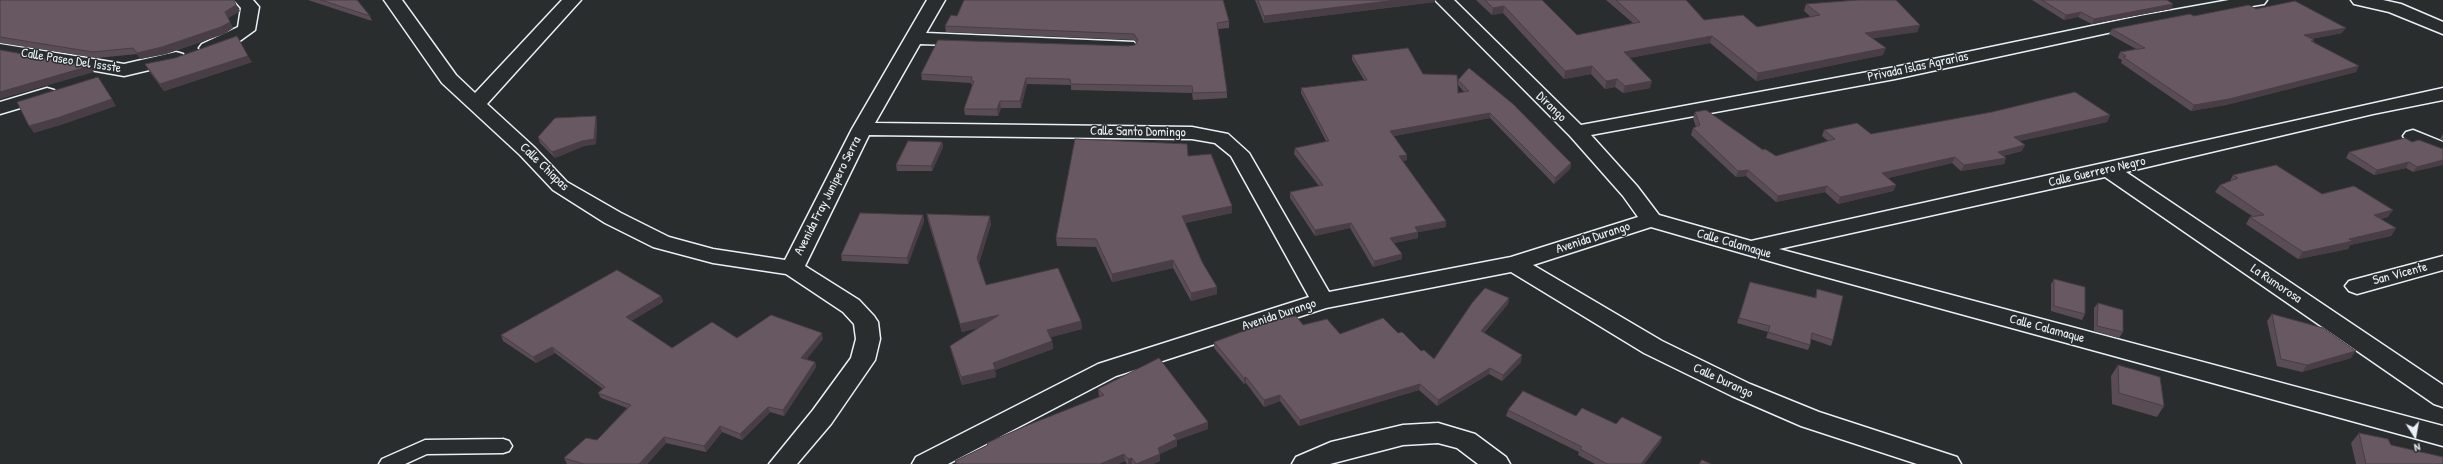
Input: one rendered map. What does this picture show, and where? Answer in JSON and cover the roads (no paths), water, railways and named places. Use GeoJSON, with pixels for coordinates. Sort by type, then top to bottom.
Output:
{"type":"FeatureCollection","features":[{"type":"Feature","properties":{"kind":"street","name":"Calle Paseo Del Issste"},"geometry":{"type":"LineString","coordinates":[[0,49],[124,70],[171,59],[231,39],[246,30],[250,17],[250,7],[243,0]]}},
{"type":"Feature","properties":{"kind":"street","name":"Calle Chiapas"},"geometry":{"type":"LineString","coordinates":[[393,0],[449,79],[527,151],[560,186],[613,218],[661,242],[713,256],[792,268]]}},
{"type":"Feature","properties":{"kind":"street"},"geometry":{"type":"LineString","coordinates":[[476,104],[572,0]]}},
{"type":"Feature","properties":{"kind":"street","name":"Avenida Fray Junipero Serra"},"geometry":{"type":"LineString","coordinates":[[782,464],[822,418],[863,360],[868,339],[866,322],[851,306],[792,268],[862,129],[936,0]]}},
{"type":"Feature","properties":{"kind":"street","name":"Dirango"},"geometry":{"type":"LineString","coordinates":[[1444,0],[1578,132],[1630,191],[1651,220]]}},
{"type":"Feature","properties":{"kind":"street","name":"Privada Islas Agrarias"},"geometry":{"type":"LineString","coordinates":[[1578,132],[1895,73],[2140,21],[2258,0]]}},
{"type":"Feature","properties":{"kind":"street"},"geometry":{"type":"LineString","coordinates":[[2367,1],[2395,8],[2443,29]]}},
{"type":"Feature","properties":{"kind":"street"},"geometry":{"type":"LineString","coordinates":[[914,38],[1128,46]]}},
{"type":"Feature","properties":{"kind":"street"},"geometry":{"type":"LineString","coordinates":[[87,81],[124,70]]}},
{"type":"Feature","properties":{"kind":"street"},"geometry":{"type":"LineString","coordinates":[[0,108],[66,88]]}},
{"type":"Feature","properties":{"kind":"street","name":"Calle Guerrero Negro"},"geometry":{"type":"LineString","coordinates":[[1751,248],[2109,170],[2373,108],[2443,94]]}},
{"type":"Feature","properties":{"kind":"street","name":"Calle Santo Domingo"},"geometry":{"type":"LineString","coordinates":[[862,129],[1192,133],[1221,138],[1239,153],[1324,301]]}},
{"type":"Feature","properties":{"kind":"street"},"geometry":{"type":"LineString","coordinates":[[2413,136],[2443,149]]}},
{"type":"Feature","properties":{"kind":"street","name":"La Rumorosa"},"geometry":{"type":"LineString","coordinates":[[2109,170],[2443,398]]}},
{"type":"Feature","properties":{"kind":"street","name":"Avenida Durango"},"geometry":{"type":"LineString","coordinates":[[925,464],[1107,370],[1324,301],[1514,264],[1651,220]]}},
{"type":"Feature","properties":{"kind":"street","name":"Calle Calamaque"},"geometry":{"type":"LineString","coordinates":[[1651,220],[2443,436]]}},
{"type":"Feature","properties":{"kind":"street","name":"San Vicente"},"geometry":{"type":"LineString","coordinates":[[2357,286],[2443,262]]}},
{"type":"Feature","properties":{"kind":"street","name":"Calle Durango"},"geometry":{"type":"LineString","coordinates":[[1514,264],[1653,347],[1741,390],[1810,419],[1948,464]]}},
{"type":"Feature","properties":{"kind":"street"},"geometry":{"type":"LineString","coordinates":[[1305,464],[1331,452],[1403,435],[1438,433],[1466,440],[1497,464]]}},
{"type":"Feature","properties":{"kind":"lane"},"geometry":{"type":"LineString","coordinates":[[388,464],[425,447],[503,446]]}}]}
